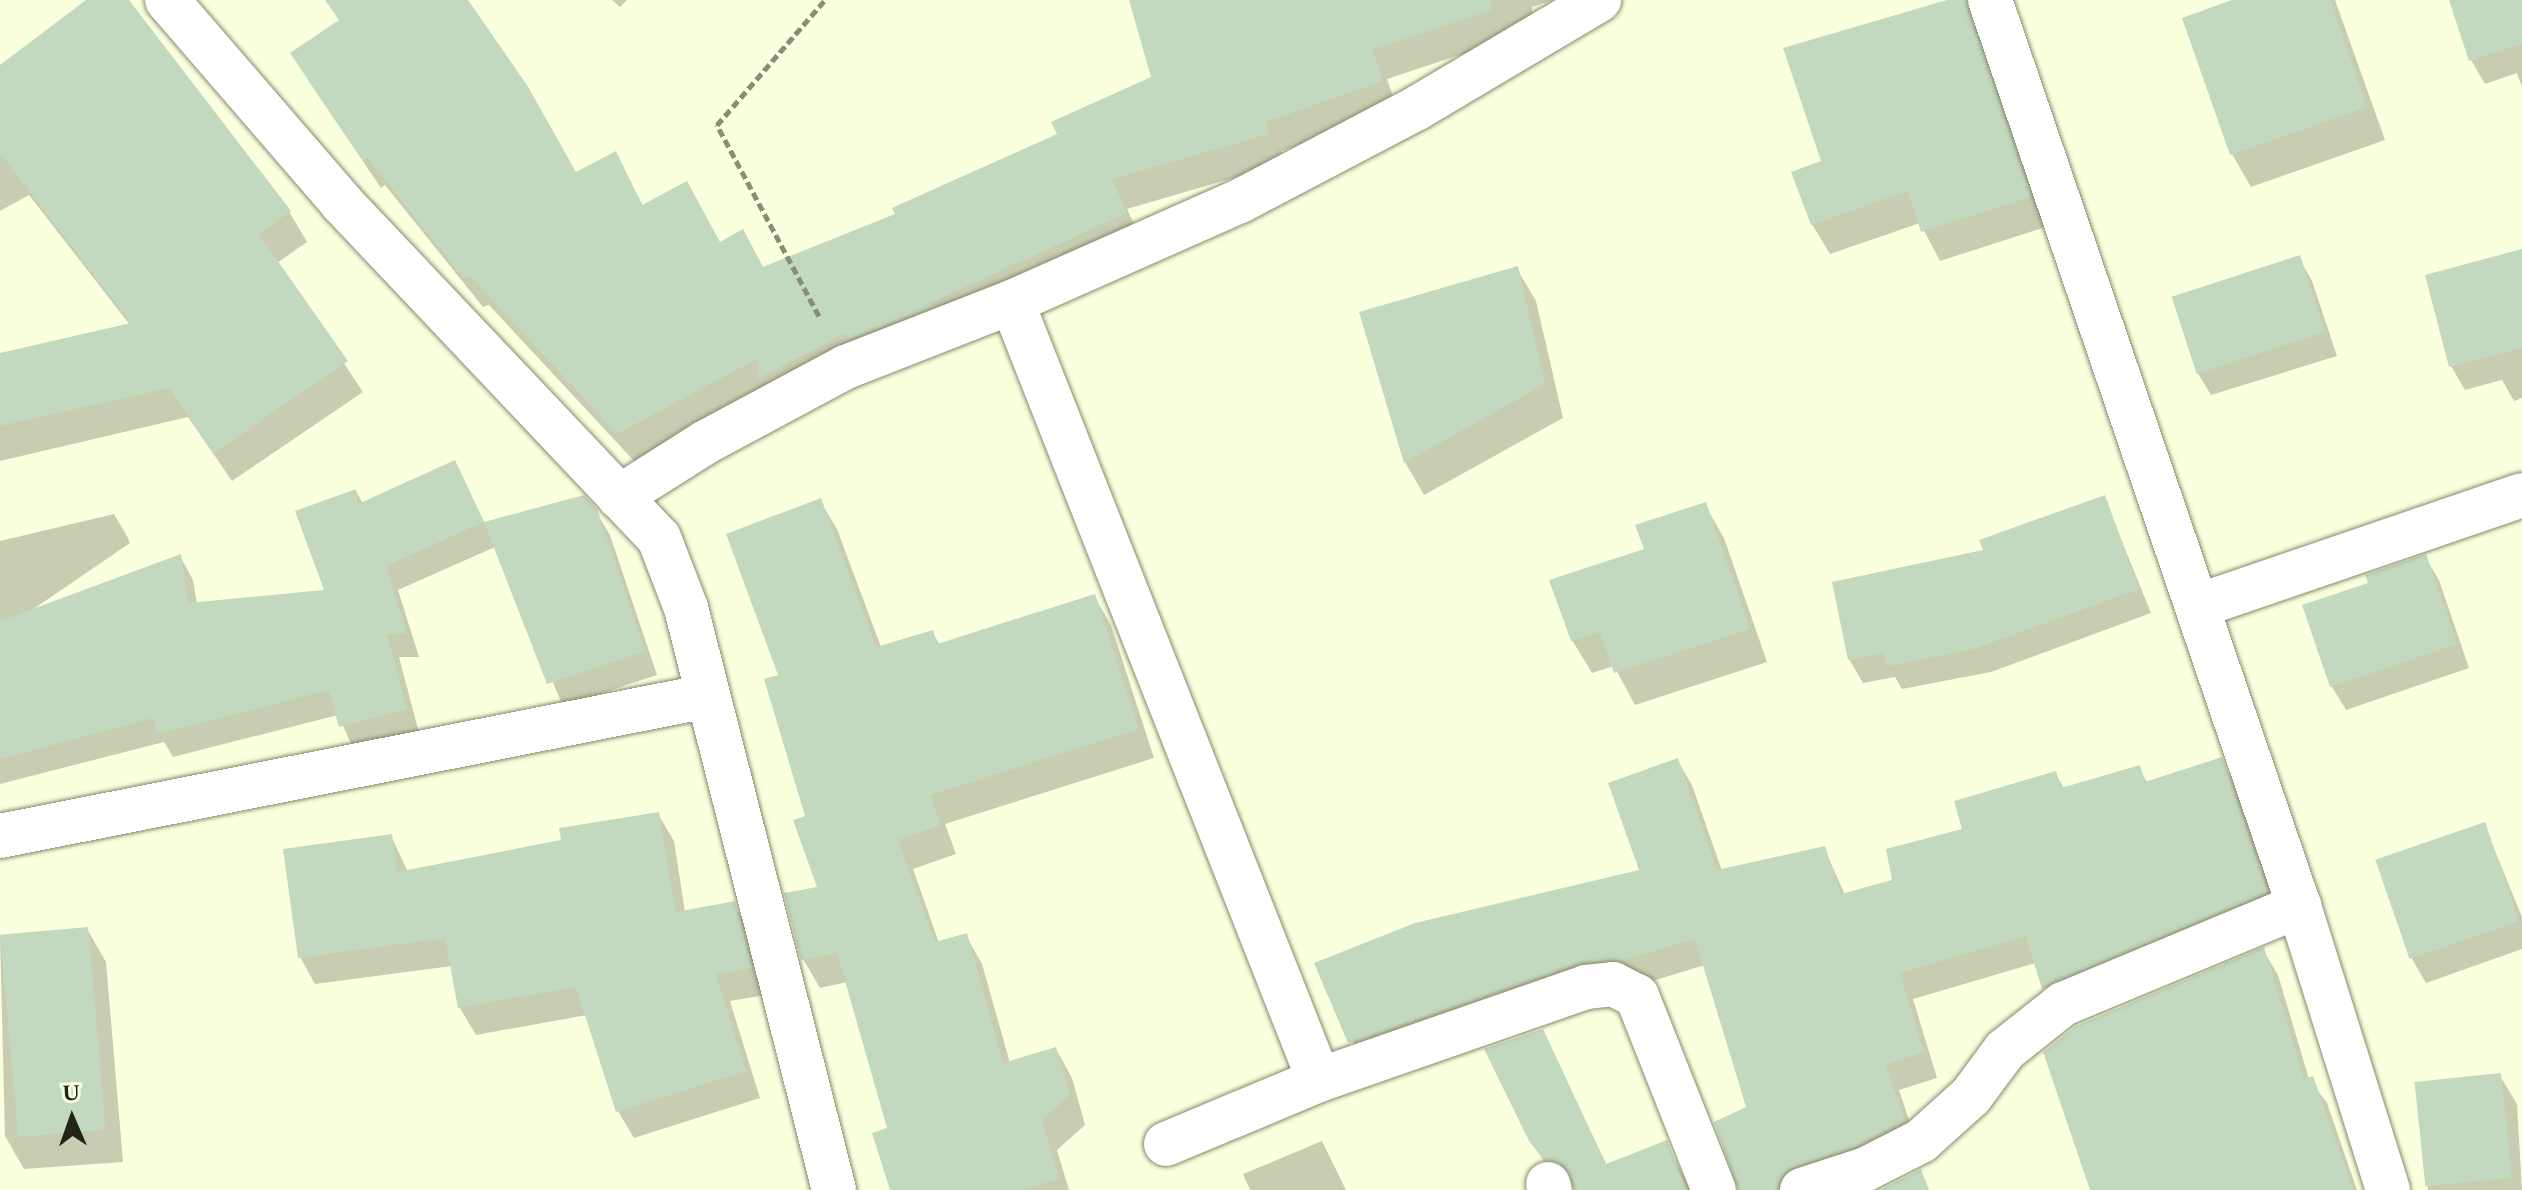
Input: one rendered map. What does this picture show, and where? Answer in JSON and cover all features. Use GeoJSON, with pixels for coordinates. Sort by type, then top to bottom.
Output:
{"type":"FeatureCollection","features":[{"type":"Feature","properties":{"kind":"street"},"geometry":{"type":"LineString","coordinates":[[167,0],[342,203],[659,538],[686,608],[834,1190]]}},
{"type":"Feature","properties":{"kind":"street"},"geometry":{"type":"LineString","coordinates":[[619,497],[706,442],[846,367],[1012,302],[1240,201],[1417,108],[1599,0]]}},
{"type":"Feature","properties":{"kind":"street"},"geometry":{"type":"LineString","coordinates":[[1990,0],[2299,906],[2388,1190]]}},
{"type":"Feature","properties":{"kind":"street"},"geometry":{"type":"LineString","coordinates":[[1012,302],[1319,1080]]}},
{"type":"Feature","properties":{"kind":"street"},"geometry":{"type":"LineString","coordinates":[[2198,606],[2522,495]]}},
{"type":"Feature","properties":{"kind":"street"},"geometry":{"type":"LineString","coordinates":[[0,836],[708,696]]}},
{"type":"Feature","properties":{"kind":"street"},"geometry":{"type":"LineString","coordinates":[[1802,1190],[1866,1169],[1921,1141],[1971,1096],[2005,1050],[2063,1004],[2299,906]]}},
{"type":"Feature","properties":{"kind":"street"},"geometry":{"type":"LineString","coordinates":[[1166,1144],[1319,1080],[1586,987],[1613,984],[1637,996],[1714,1190]]}},
{"type":"Feature","properties":{"kind":"path"},"geometry":{"type":"LineString","coordinates":[[825,0],[717,125],[846,367]]}},
{"type":"Feature","properties":{"kind":"building"},"geometry":{"type":"Polygon","coordinates":[[[86,0],[129,0],[291,211],[259,234],[348,361],[214,453],[169,388],[0,426],[0,353],[131,323],[0,153],[0,65],[86,0]]]}},
{"type":"Feature","properties":{"kind":"building"},"geometry":{"type":"Polygon","coordinates":[[[325,0],[468,0],[527,85],[576,172],[616,151],[642,205],[687,181],[720,242],[743,229],[763,267],[895,214],[892,208],[1057,134],[1051,122],[1151,77],[1129,0],[1490,0],[1492,10],[1372,50],[1383,81],[1266,122],[1269,134],[1112,179],[1127,213],[930,303],[932,307],[849,339],[846,333],[759,378],[757,359],[617,434],[470,276],[464,279],[367,157],[363,161],[290,53],[339,20],[325,0]]]}},
{"type":"Feature","properties":{"kind":"building"},"geometry":{"type":"Polygon","coordinates":[[[1947,0],[1966,0],[2031,197],[1921,232],[1908,191],[1811,225],[1791,172],[1821,161],[1783,48],[1947,0]]]}},
{"type":"Feature","properties":{"kind":"building"},"geometry":{"type":"Polygon","coordinates":[[[2232,0],[2330,0],[2367,107],[2230,155],[2182,18],[2232,0]]]}},
{"type":"Feature","properties":{"kind":"building"},"geometry":{"type":"Polygon","coordinates":[[[2449,0],[2522,0],[2522,44],[2469,61],[2449,0]]]}},
{"type":"Feature","properties":{"kind":"building"},"geometry":{"type":"Polygon","coordinates":[[[2522,249],[2522,348],[2449,367],[2425,275],[2522,249]]]}},
{"type":"Feature","properties":{"kind":"building"},"geometry":{"type":"Polygon","coordinates":[[[2300,255],[2325,332],[2197,374],[2172,297],[2300,255]]]}},
{"type":"Feature","properties":{"kind":"building"},"geometry":{"type":"Polygon","coordinates":[[[1518,266],[1545,384],[1404,463],[1359,312],[1518,266]]]}},
{"type":"Feature","properties":{"kind":"building"},"geometry":{"type":"Polygon","coordinates":[[[455,460],[484,522],[386,566],[407,633],[387,634],[407,709],[339,727],[329,690],[157,734],[153,718],[0,759],[0,621],[181,554],[188,603],[324,590],[295,511],[356,489],[358,504],[455,460]]]}},
{"type":"Feature","properties":{"kind":"building"},"geometry":{"type":"Polygon","coordinates":[[[584,495],[597,509],[645,651],[547,684],[484,522],[584,495]]]}},
{"type":"Feature","properties":{"kind":"building"},"geometry":{"type":"Polygon","coordinates":[[[2105,495],[2139,589],[1977,648],[1887,666],[1883,653],[1848,660],[1832,582],[1983,550],[1979,540],[2105,495]]]}},
{"type":"Feature","properties":{"kind":"building"},"geometry":{"type":"Polygon","coordinates":[[[821,498],[876,647],[933,630],[937,644],[1095,594],[1139,729],[930,795],[941,825],[898,840],[935,942],[967,933],[1003,1063],[1056,1047],[1070,1095],[1042,1120],[1059,1179],[1021,1190],[890,1190],[872,1133],[887,1128],[837,953],[801,960],[784,893],[817,887],[793,820],[805,816],[764,679],[778,675],[726,534],[821,498]]]}},
{"type":"Feature","properties":{"kind":"building"},"geometry":{"type":"Polygon","coordinates":[[[1706,502],[1750,629],[1614,673],[1600,632],[1571,641],[1549,580],[1644,549],[1635,525],[1706,502]]]}},
{"type":"Feature","properties":{"kind":"building"},"geometry":{"type":"Polygon","coordinates":[[[2426,554],[2457,644],[2330,687],[2302,605],[2368,583],[2365,575],[2426,554]]]}},
{"type":"Feature","properties":{"kind":"building"},"geometry":{"type":"Polygon","coordinates":[[[2222,757],[2268,892],[2042,989],[2026,936],[1900,973],[1924,1052],[1886,1065],[1905,1121],[1856,1146],[1794,1167],[1783,1174],[1778,1190],[1738,1190],[1714,1122],[1746,1107],[1695,939],[1619,961],[1578,963],[1348,1043],[1314,963],[1415,923],[1639,870],[1608,783],[1678,758],[1717,870],[1825,846],[1841,894],[1892,880],[1886,849],[1962,829],[1954,801],[2056,771],[2061,788],[2140,765],[2145,782],[2222,757]]]}},
{"type":"Feature","properties":{"kind":"building"},"geometry":{"type":"Polygon","coordinates":[[[659,812],[676,912],[735,901],[752,968],[716,974],[746,1071],[616,1112],[576,987],[458,1008],[445,938],[298,958],[283,849],[392,834],[397,872],[561,840],[559,828],[659,812]]]}},
{"type":"Feature","properties":{"kind":"building"},"geometry":{"type":"Polygon","coordinates":[[[2485,822],[2519,921],[2410,959],[2375,860],[2485,822]]]}},
{"type":"Feature","properties":{"kind":"building"},"geometry":{"type":"Polygon","coordinates":[[[88,927],[106,1129],[18,1137],[0,935],[88,927]]]}},
{"type":"Feature","properties":{"kind":"building"},"geometry":{"type":"Polygon","coordinates":[[[2264,947],[2304,1079],[2313,1076],[2353,1190],[2090,1190],[2043,1052],[2076,1026],[2264,947]]]}},
{"type":"Feature","properties":{"kind":"building"},"geometry":{"type":"Polygon","coordinates":[[[1543,1029],[1606,1164],[1667,1140],[1687,1190],[1574,1190],[1565,1166],[1544,1160],[1529,1141],[1484,1049],[1543,1029]]]}},
{"type":"Feature","properties":{"kind":"building"},"geometry":{"type":"Polygon","coordinates":[[[2501,1073],[2512,1177],[2425,1187],[2414,1082],[2501,1073]]]}},
{"type":"Feature","properties":{"kind":"building"},"geometry":{"type":"Polygon","coordinates":[[[1921,1169],[1929,1190],[1880,1190],[1921,1169]]]}}]}
